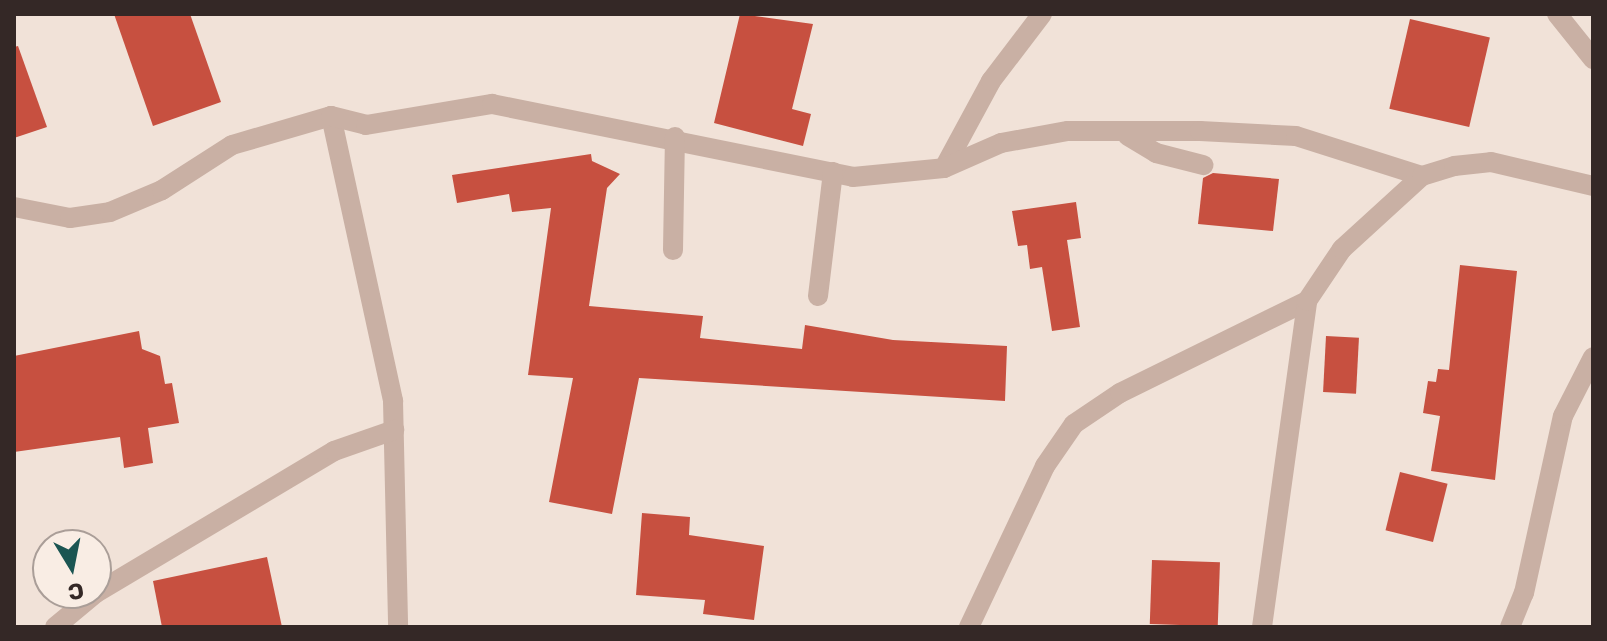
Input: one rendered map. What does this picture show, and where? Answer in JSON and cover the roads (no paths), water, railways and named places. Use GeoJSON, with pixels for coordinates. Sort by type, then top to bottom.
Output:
{"type":"FeatureCollection","features":[{"type":"Feature","properties":{"kind":"street"},"geometry":{"type":"LineString","coordinates":[[944,168],[991,81],[1042,14]]}},
{"type":"Feature","properties":{"kind":"street"},"geometry":{"type":"LineString","coordinates":[[1557,14],[1593,59]]}},
{"type":"Feature","properties":{"kind":"street"},"geometry":{"type":"LineString","coordinates":[[14,207],[70,218],[110,212],[162,190],[232,145],[331,116],[366,125],[492,104],[675,137],[833,172],[944,168],[1001,143],[1055,133],[1296,136],[1422,176],[1491,162],[1593,186]]}},
{"type":"Feature","properties":{"kind":"street"},"geometry":{"type":"LineString","coordinates":[[331,116],[394,430],[398,627]]}},
{"type":"Feature","properties":{"kind":"street"},"geometry":{"type":"LineString","coordinates":[[1128,136],[1156,153],[1203,165]]}},
{"type":"Feature","properties":{"kind":"street"},"geometry":{"type":"LineString","coordinates":[[673,250],[675,137]]}},
{"type":"Feature","properties":{"kind":"street"},"geometry":{"type":"LineString","coordinates":[[818,296],[833,172]]}},
{"type":"Feature","properties":{"kind":"street"},"geometry":{"type":"LineString","coordinates":[[1262,627],[1307,301],[1342,249],[1422,176]]}},
{"type":"Feature","properties":{"kind":"street"},"geometry":{"type":"LineString","coordinates":[[969,627],[1045,466],[1074,424],[1120,393],[1307,301]]}},
{"type":"Feature","properties":{"kind":"street"},"geometry":{"type":"LineString","coordinates":[[1510,627],[1524,593],[1563,416],[1593,357]]}},
{"type":"Feature","properties":{"kind":"street"},"geometry":{"type":"LineString","coordinates":[[112,583],[334,451],[394,430]]}},
{"type":"Feature","properties":{"kind":"street"},"geometry":{"type":"LineString","coordinates":[[55,627],[77,609]]}}]}
